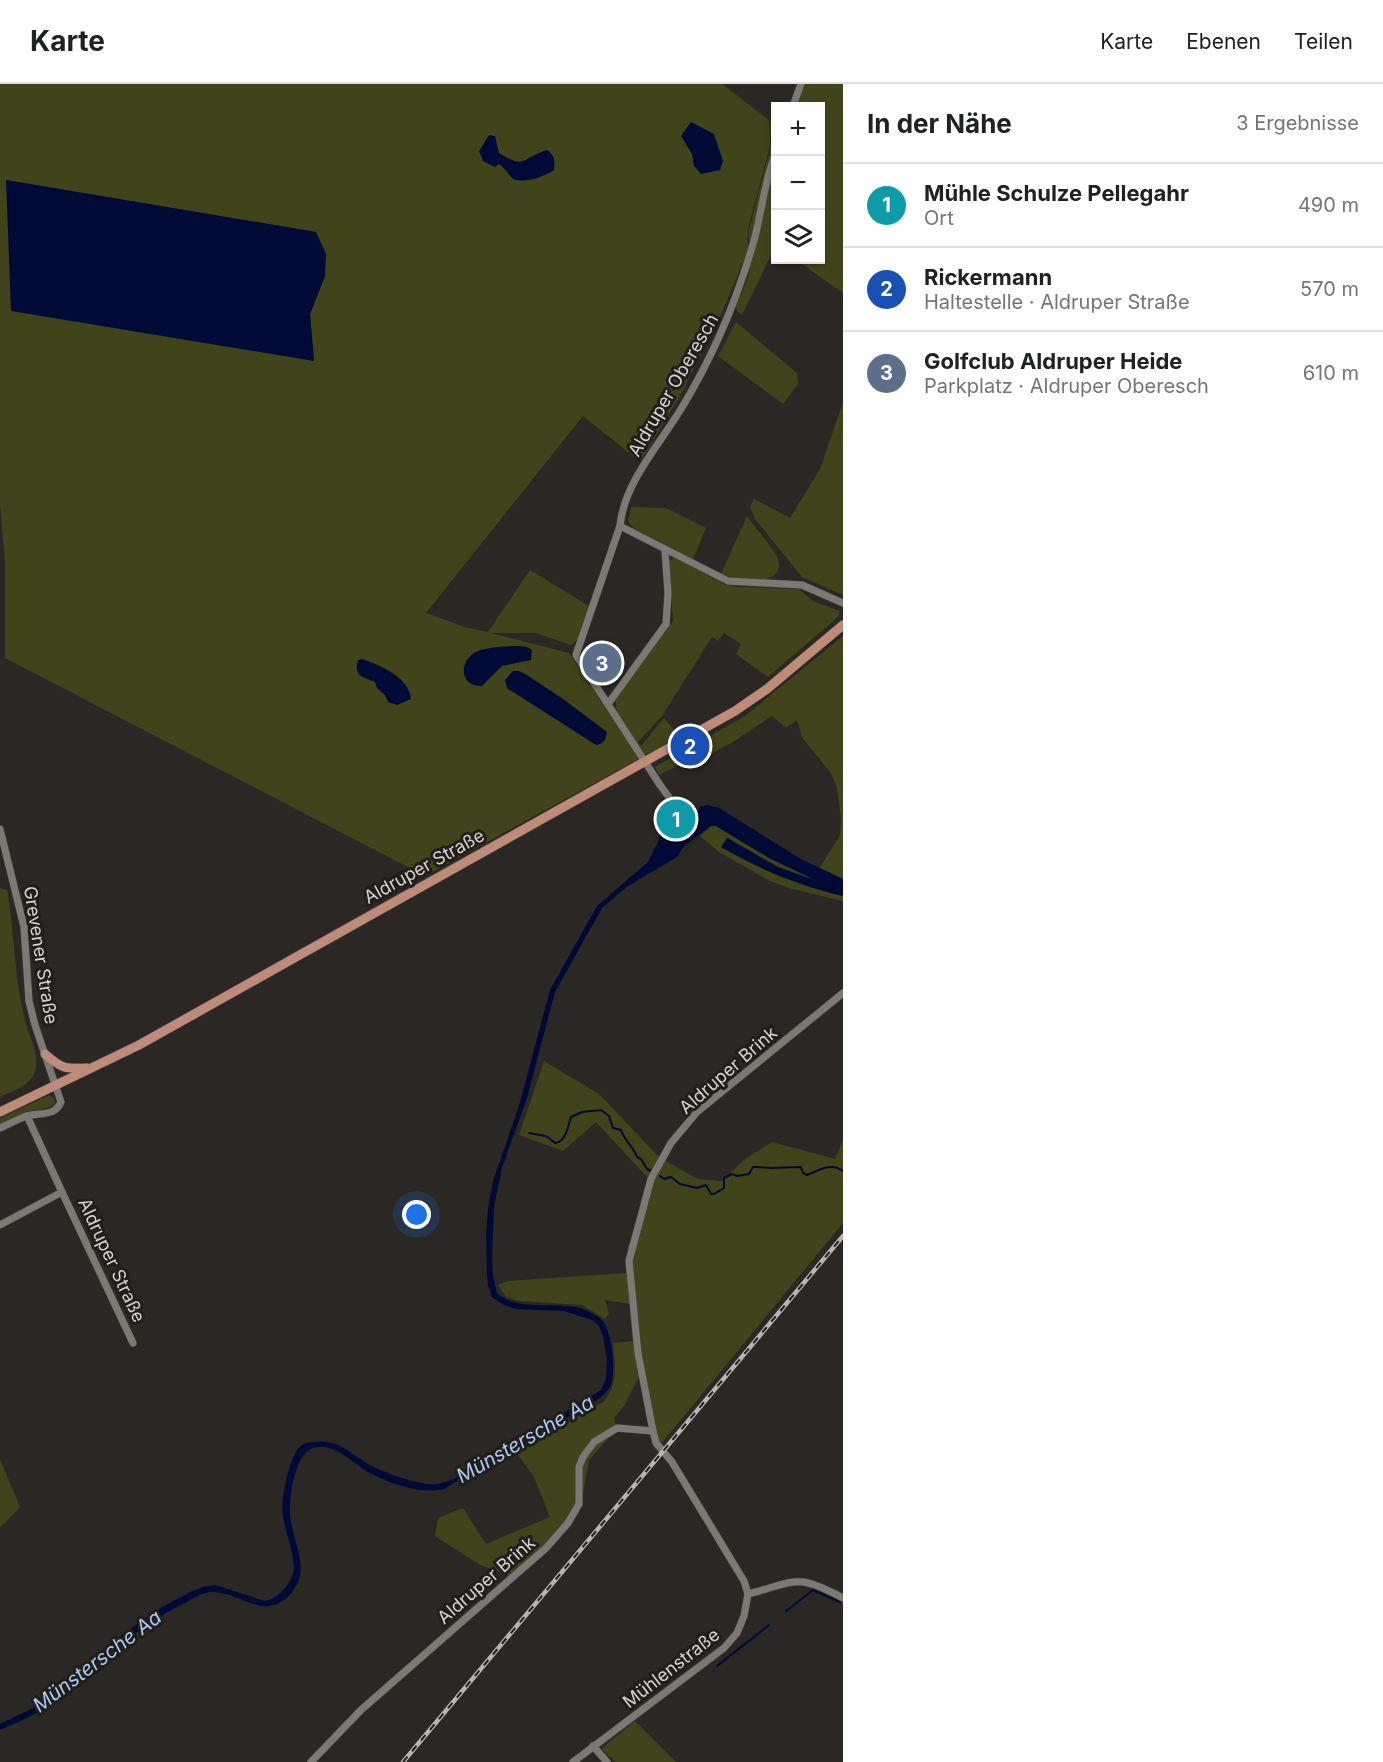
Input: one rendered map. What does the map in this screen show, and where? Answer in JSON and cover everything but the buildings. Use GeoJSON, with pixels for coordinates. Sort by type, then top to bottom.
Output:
{"type":"FeatureCollection","features":[{"type":"Feature","properties":{"kind":"main road","name":"Aldruper Straße"},"geometry":{"type":"LineString","coordinates":[[0,1112],[139,1045],[645,762],[752,700],[843,625]]}},
{"type":"Feature","properties":{"kind":"main road"},"geometry":{"type":"LineString","coordinates":[[45,1053],[59,1066],[66,1069],[93,1067]]}},
{"type":"Feature","properties":{"kind":"street"},"geometry":{"type":"LineString","coordinates":[[794,102],[801,84]]}},
{"type":"Feature","properties":{"kind":"street","name":"Aldruper Oberesch"},"geometry":{"type":"LineString","coordinates":[[690,826],[645,762],[576,655],[620,526],[622,509],[643,468],[681,408],[727,322],[754,237],[775,156]]}},
{"type":"Feature","properties":{"kind":"street"},"geometry":{"type":"LineString","coordinates":[[620,526],[728,582],[802,585],[843,603]]}},
{"type":"Feature","properties":{"kind":"street"},"geometry":{"type":"LineString","coordinates":[[608,704],[666,624],[668,593],[665,550]]}},
{"type":"Feature","properties":{"kind":"street","name":"Grevener Straße"},"geometry":{"type":"LineString","coordinates":[[0,829],[24,927],[30,1001],[56,1085]]}},
{"type":"Feature","properties":{"kind":"street","name":"Aldruper Brink"},"geometry":{"type":"LineString","coordinates":[[748,1594],[736,1565],[672,1462],[656,1443],[638,1353],[629,1261],[651,1179],[671,1143],[697,1112],[843,993]]}},
{"type":"Feature","properties":{"kind":"street"},"geometry":{"type":"LineString","coordinates":[[0,1128],[27,1116],[49,1113],[58,1108],[61,1102],[56,1085]]}},
{"type":"Feature","properties":{"kind":"street","name":"Aldruper Straße"},"geometry":{"type":"LineString","coordinates":[[27,1116],[133,1343]]}},
{"type":"Feature","properties":{"kind":"street","name":"Aldruper Straße"},"geometry":{"type":"LineString","coordinates":[[0,1225],[62,1192]]}},
{"type":"Feature","properties":{"kind":"street","name":"Aldruper Brink"},"geometry":{"type":"LineString","coordinates":[[311,1762],[361,1710],[546,1548],[568,1523],[579,1504],[579,1467],[594,1442],[617,1428],[653,1431]]}},
{"type":"Feature","properties":{"kind":"street"},"geometry":{"type":"LineString","coordinates":[[748,1594],[783,1583],[798,1581],[814,1584],[843,1597]]}},
{"type":"Feature","properties":{"kind":"street","name":"Mühlenstraße"},"geometry":{"type":"LineString","coordinates":[[573,1762],[724,1648],[741,1626],[748,1594]]}},
{"type":"Feature","properties":{"kind":"street"},"geometry":{"type":"LineString","coordinates":[[593,1746],[608,1762]]}},
{"type":"Feature","properties":{"kind":"green space"},"geometry":{"type":"Polygon","coordinates":[[[0,84],[722,84],[769,120],[770,146],[748,229],[748,250],[722,313],[681,394],[642,459],[638,460],[583,416],[426,613],[465,627],[488,632],[530,570],[589,606],[577,640],[571,645],[536,633],[491,633],[569,653],[639,759],[425,876],[5,658],[5,561],[0,506],[0,84]],[[6,180],[314,360],[310,314],[325,276],[316,232],[6,180]]]}},
{"type":"Feature","properties":{"kind":"green space"},"geometry":{"type":"Polygon","coordinates":[[[806,84],[843,84],[843,293],[802,264],[825,264],[825,102],[798,102],[806,84]]]}},
{"type":"Feature","properties":{"kind":"green space"},"geometry":{"type":"Polygon","coordinates":[[[771,146],[771,255],[742,315],[737,311],[736,306],[749,275],[749,229],[771,146]]]}},
{"type":"Feature","properties":{"kind":"green space"},"geometry":{"type":"Polygon","coordinates":[[[736,322],[797,373],[798,384],[783,404],[718,356],[736,322]]]}},
{"type":"Feature","properties":{"kind":"green space"},"geometry":{"type":"Polygon","coordinates":[[[843,402],[843,595],[802,577],[755,519],[750,507],[754,499],[790,518],[820,469],[843,402]]]}},
{"type":"Feature","properties":{"kind":"green space"},"geometry":{"type":"Polygon","coordinates":[[[631,507],[666,508],[706,528],[693,559],[632,527],[628,521],[631,507]]]}},
{"type":"Feature","properties":{"kind":"green space"},"geometry":{"type":"Polygon","coordinates":[[[747,516],[778,559],[779,568],[775,575],[768,578],[748,580],[721,574],[747,516]]]}},
{"type":"Feature","properties":{"kind":"green space"},"geometry":{"type":"Polygon","coordinates":[[[675,558],[724,584],[738,587],[799,589],[813,601],[840,611],[838,617],[768,677],[736,654],[741,644],[724,633],[718,641],[712,637],[662,716],[638,742],[641,746],[664,718],[679,736],[648,754],[641,753],[618,718],[615,699],[673,621],[669,563],[675,558]]]}},
{"type":"Feature","properties":{"kind":"green space"},"geometry":{"type":"Polygon","coordinates":[[[843,636],[843,879],[819,869],[840,835],[841,818],[837,788],[831,773],[803,739],[797,720],[786,728],[772,716],[733,742],[698,761],[687,761],[659,775],[655,767],[745,716],[843,636]]]}},
{"type":"Feature","properties":{"kind":"green space"},"geometry":{"type":"Polygon","coordinates":[[[711,826],[716,826],[769,858],[815,880],[778,867],[728,838],[721,847],[780,876],[843,896],[843,901],[770,881],[719,852],[700,836],[711,826]]]}},
{"type":"Feature","properties":{"kind":"green space"},"geometry":{"type":"Polygon","coordinates":[[[0,888],[7,890],[19,991],[34,1048],[36,1068],[28,1082],[0,1097],[0,888]]]}},
{"type":"Feature","properties":{"kind":"green space"},"geometry":{"type":"Polygon","coordinates":[[[544,1061],[599,1094],[660,1158],[698,1179],[722,1181],[745,1159],[772,1142],[835,1159],[843,1139],[843,1223],[661,1444],[656,1437],[640,1353],[630,1262],[632,1252],[627,1249],[651,1177],[649,1179],[596,1122],[563,1151],[519,1135],[544,1061]]]}},
{"type":"Feature","properties":{"kind":"green space"},"geometry":{"type":"Polygon","coordinates":[[[49,1095],[54,1098],[55,1104],[0,1124],[0,1118],[49,1095]]]}},
{"type":"Feature","properties":{"kind":"green space"},"geometry":{"type":"Polygon","coordinates":[[[627,1273],[630,1304],[605,1300],[609,1314],[605,1319],[582,1305],[519,1301],[506,1297],[498,1285],[507,1281],[627,1273]]]}},
{"type":"Feature","properties":{"kind":"green space"},"geometry":{"type":"Polygon","coordinates":[[[635,1341],[641,1378],[638,1378],[624,1406],[614,1418],[617,1428],[589,1460],[581,1505],[568,1523],[509,1576],[480,1565],[435,1536],[438,1518],[463,1508],[486,1544],[550,1517],[534,1477],[516,1452],[603,1402],[614,1382],[613,1343],[635,1341]]]}},
{"type":"Feature","properties":{"kind":"green space"},"geometry":{"type":"Polygon","coordinates":[[[0,1459],[20,1507],[0,1528],[0,1459]]]}},
{"type":"Feature","properties":{"kind":"green space"},"geometry":{"type":"Polygon","coordinates":[[[635,1721],[676,1762],[616,1762],[601,1749],[635,1721]]]}},
{"type":"Feature","properties":{"kind":"water"},"geometry":{"type":"Polygon","coordinates":[[[691,122],[714,134],[723,161],[720,170],[701,174],[694,166],[692,154],[681,136],[691,122]]]}},
{"type":"Feature","properties":{"kind":"water"},"geometry":{"type":"Polygon","coordinates":[[[489,135],[495,136],[499,153],[514,161],[523,161],[547,150],[554,158],[554,170],[528,180],[512,178],[499,164],[495,167],[483,161],[479,151],[489,135]]]}},
{"type":"Feature","properties":{"kind":"water"},"geometry":{"type":"Polygon","coordinates":[[[6,180],[316,232],[326,254],[325,276],[310,314],[314,361],[11,311],[6,180]]]}},
{"type":"Feature","properties":{"kind":"water"},"geometry":{"type":"Polygon","coordinates":[[[517,646],[532,650],[531,660],[502,666],[482,686],[470,683],[466,679],[464,669],[474,653],[488,648],[517,646]]]}},
{"type":"Feature","properties":{"kind":"water"},"geometry":{"type":"Polygon","coordinates":[[[362,659],[385,668],[399,678],[409,691],[411,699],[397,705],[388,702],[375,682],[358,673],[358,660],[362,659]]]}},
{"type":"Feature","properties":{"kind":"water"},"geometry":{"type":"Polygon","coordinates":[[[513,671],[527,675],[607,732],[604,741],[596,745],[507,688],[505,680],[513,671]]]}},
{"type":"Feature","properties":{"kind":"water","name":"Münstersche Aa"},"geometry":{"type":"Polygon","coordinates":[[[707,805],[719,808],[801,859],[843,879],[843,896],[795,882],[737,856],[721,847],[727,838],[778,867],[815,880],[769,858],[716,826],[711,826],[684,846],[677,857],[628,886],[602,908],[555,992],[527,1098],[502,1168],[494,1206],[493,1276],[497,1293],[507,1300],[530,1305],[579,1308],[602,1320],[606,1325],[612,1352],[613,1372],[609,1389],[597,1400],[444,1489],[426,1490],[399,1485],[367,1471],[337,1451],[330,1448],[313,1448],[306,1452],[301,1460],[291,1492],[290,1514],[301,1570],[292,1592],[273,1606],[253,1604],[223,1593],[209,1592],[198,1596],[146,1626],[40,1711],[0,1730],[0,1724],[35,1707],[122,1635],[155,1611],[190,1592],[215,1585],[265,1601],[280,1594],[294,1570],[283,1516],[283,1497],[295,1453],[303,1445],[312,1442],[332,1443],[368,1464],[395,1476],[422,1483],[441,1483],[459,1476],[601,1390],[606,1379],[607,1360],[603,1336],[594,1321],[564,1311],[515,1309],[492,1297],[488,1285],[486,1236],[493,1181],[519,1106],[550,990],[597,906],[648,862],[666,823],[670,820],[674,826],[670,831],[676,840],[691,831],[700,807],[707,805]]]}},
{"type":"Feature","properties":{"kind":"waterway"},"geometry":{"type":"LineString","coordinates":[[529,1133],[546,1136],[555,1143],[559,1142],[566,1133],[571,1117],[582,1112],[601,1110],[609,1116],[613,1128],[621,1130],[637,1157],[651,1171]]}},
{"type":"Feature","properties":{"kind":"waterway"},"geometry":{"type":"LineString","coordinates":[[660,1176],[664,1179],[671,1177],[680,1184],[697,1188],[706,1185],[711,1194],[714,1194],[724,1188],[724,1178],[732,1174],[737,1176],[749,1174],[753,1167],[801,1167],[803,1173],[807,1175],[830,1167],[843,1171]]}},
{"type":"Feature","properties":{"kind":"waterway"},"geometry":{"type":"LineString","coordinates":[[786,1611],[813,1590],[840,1602]]}},
{"type":"Feature","properties":{"kind":"waterway"},"geometry":{"type":"LineString","coordinates":[[717,1666],[769,1625]]}},
{"type":"Feature","properties":{"kind":"railway"},"geometry":{"type":"LineString","coordinates":[[403,1762],[843,1236]]}},
{"type":"Feature","properties":{"kind":"place","name":"Golfclub Aldruper Heide"},"geometry":{"type":"Point","coordinates":[602,663]}},
{"type":"Feature","properties":{"kind":"place","name":"Rickermann"},"geometry":{"type":"Point","coordinates":[690,746]}},
{"type":"Feature","properties":{"kind":"place","name":"Mühle Schulze Pellegahr"},"geometry":{"type":"Point","coordinates":[676,819]}}]}
